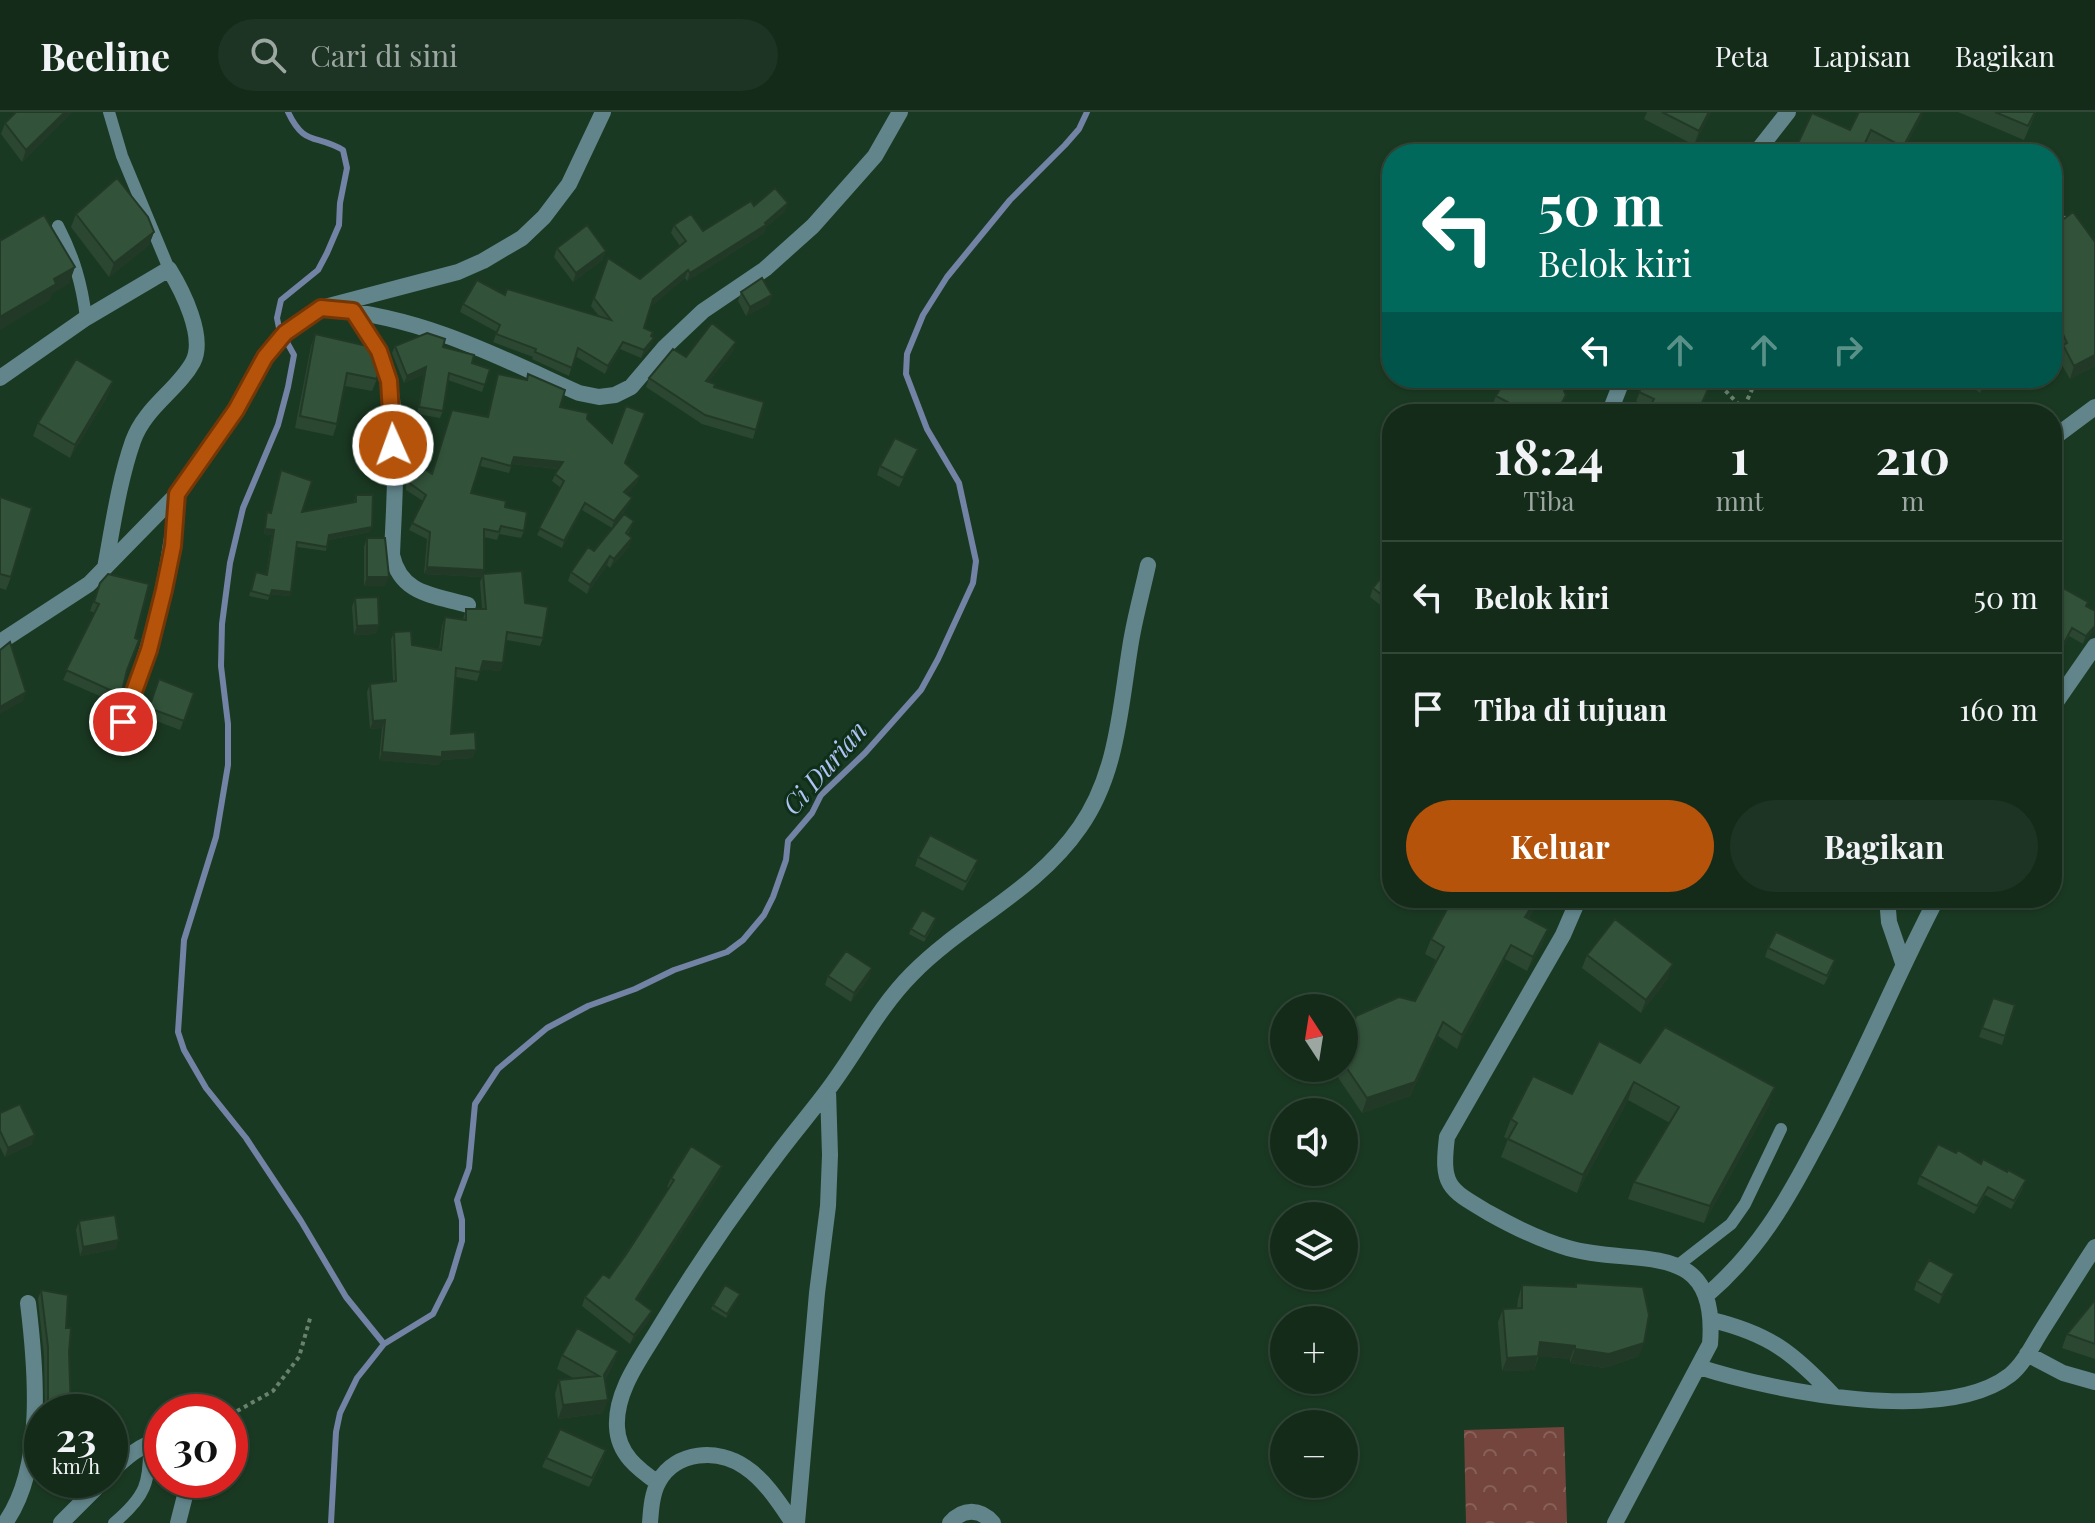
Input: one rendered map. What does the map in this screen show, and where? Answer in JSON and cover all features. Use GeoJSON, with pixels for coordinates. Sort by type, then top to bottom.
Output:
{"type":"FeatureCollection","features":[{"type":"Feature","properties":{"kind":"street"},"geometry":{"type":"LineString","coordinates":[[0,642],[89,584],[177,494],[236,410],[265,357],[285,333],[321,308],[458,272],[522,238],[544,217],[569,184],[603,112]]}},
{"type":"Feature","properties":{"kind":"street"},"geometry":{"type":"LineString","coordinates":[[321,308],[402,320],[450,335],[579,393],[599,397],[615,395],[631,387],[665,347],[703,311],[765,269],[813,226],[875,156],[900,112]]}},
{"type":"Feature","properties":{"kind":"street"},"geometry":{"type":"LineString","coordinates":[[1763,144],[1788,112]]}},
{"type":"Feature","properties":{"kind":"street"},"geometry":{"type":"LineString","coordinates":[[0,378],[86,318],[169,269],[188,307],[196,354],[188,369],[146,417],[134,438],[120,489],[105,569]]}},
{"type":"Feature","properties":{"kind":"street"},"geometry":{"type":"LineString","coordinates":[[353,311],[379,351],[389,381],[393,417],[392,555],[395,568],[407,585],[468,605]]}},
{"type":"Feature","properties":{"kind":"street"},"geometry":{"type":"LineString","coordinates":[[2062,432],[2095,407]]}},
{"type":"Feature","properties":{"kind":"street"},"geometry":{"type":"LineString","coordinates":[[123,722],[149,650],[164,590],[173,546],[177,494]]}},
{"type":"Feature","properties":{"kind":"street"},"geometry":{"type":"LineString","coordinates":[[658,1483],[636,1468],[623,1451],[616,1429],[619,1406],[631,1374],[677,1298],[770,1164],[828,1090],[874,1021],[914,972],[980,918],[1010,899],[1059,854],[1082,825],[1113,757],[1130,645],[1148,565]]}},
{"type":"Feature","properties":{"kind":"street"},"geometry":{"type":"LineString","coordinates":[[2062,694],[2095,646]]}},
{"type":"Feature","properties":{"kind":"street"},"geometry":{"type":"LineString","coordinates":[[1575,908],[1563,935],[1447,1137],[1443,1163],[1446,1179],[1456,1194],[1516,1228],[1568,1249],[1652,1257],[1677,1266],[1697,1281],[1707,1295],[1712,1320],[1710,1344],[1615,1523]]}},
{"type":"Feature","properties":{"kind":"street"},"geometry":{"type":"LineString","coordinates":[[1888,908],[1889,922],[1903,963]]}},
{"type":"Feature","properties":{"kind":"street"},"geometry":{"type":"LineString","coordinates":[[1707,1295],[1731,1275],[1780,1213],[1839,1104],[1903,963],[1932,908]]}},
{"type":"Feature","properties":{"kind":"street"},"geometry":{"type":"LineString","coordinates":[[795,1523],[828,1206],[828,1090]]}},
{"type":"Feature","properties":{"kind":"street"},"geometry":{"type":"LineString","coordinates":[[1699,1367],[1752,1382],[1833,1395],[1900,1401],[1942,1399],[1986,1388],[2011,1374],[2027,1354],[2095,1247]]}},
{"type":"Feature","properties":{"kind":"street"},"geometry":{"type":"LineString","coordinates":[[5,1523],[23,1483],[32,1432],[35,1387],[28,1303]]}},
{"type":"Feature","properties":{"kind":"street"},"geometry":{"type":"LineString","coordinates":[[1712,1320],[1766,1337],[1799,1359],[1833,1395]]}},
{"type":"Feature","properties":{"kind":"street"},"geometry":{"type":"LineString","coordinates":[[2027,1354],[2063,1373],[2095,1382]]}},
{"type":"Feature","properties":{"kind":"street"},"geometry":{"type":"LineString","coordinates":[[650,1523],[658,1483],[671,1466],[708,1454],[731,1458],[748,1468],[795,1523]]}},
{"type":"Feature","properties":{"kind":"street"},"geometry":{"type":"LineString","coordinates":[[61,1523],[86,1498]]}},
{"type":"Feature","properties":{"kind":"street"},"geometry":{"type":"LineString","coordinates":[[178,1523],[184,1498]]}},
{"type":"Feature","properties":{"kind":"street"},"geometry":{"type":"LineString","coordinates":[[950,1523],[968,1511],[984,1514],[993,1523]]}},
{"type":"Feature","properties":{"kind":"lane"},"geometry":{"type":"LineString","coordinates":[[109,112],[122,156],[169,269]]}},
{"type":"Feature","properties":{"kind":"lane"},"geometry":{"type":"LineString","coordinates":[[58,226],[82,282],[86,318]]}},
{"type":"Feature","properties":{"kind":"lane"},"geometry":{"type":"LineString","coordinates":[[1677,1266],[1731,1224],[1745,1204],[1781,1129]]}},
{"type":"Feature","properties":{"kind":"lane"},"geometry":{"type":"LineString","coordinates":[[114,1523],[141,1496],[144,1488]]}},
{"type":"Feature","properties":{"kind":"path"},"geometry":{"type":"LineString","coordinates":[[2062,215],[2076,227]]}},
{"type":"Feature","properties":{"kind":"path"},"geometry":{"type":"LineString","coordinates":[[2062,222],[2066,219]]}},
{"type":"Feature","properties":{"kind":"path"},"geometry":{"type":"LineString","coordinates":[[1722,388],[1735,404]]}},
{"type":"Feature","properties":{"kind":"path"},"geometry":{"type":"LineString","coordinates":[[248,1405],[273,1391],[299,1357],[311,1315]]}},
{"type":"Feature","properties":{"kind":"green space"},"geometry":{"type":"Polygon","coordinates":[[[1564,1427],[1567,1523],[1466,1523],[1464,1430],[1564,1427]]]}},
{"type":"Feature","properties":{"kind":"building"},"geometry":{"type":"Polygon","coordinates":[[[16,112],[65,112],[26,150],[5,123],[16,112]]]}},
{"type":"Feature","properties":{"kind":"building"},"geometry":{"type":"Polygon","coordinates":[[[1662,112],[1709,112],[1699,131],[1662,112]]]}},
{"type":"Feature","properties":{"kind":"building"},"geometry":{"type":"Polygon","coordinates":[[[1859,112],[1922,112],[1905,144],[1897,144],[1871,130],[1865,144],[1798,144],[1812,113],[1850,130],[1859,112]]]}},
{"type":"Feature","properties":{"kind":"building"},"geometry":{"type":"Polygon","coordinates":[[[1995,112],[2035,112],[2028,126],[1995,112]]]}},
{"type":"Feature","properties":{"kind":"building"},"geometry":{"type":"Polygon","coordinates":[[[117,178],[148,217],[154,232],[114,263],[76,214],[117,178]]]}},
{"type":"Feature","properties":{"kind":"building"},"geometry":{"type":"Polygon","coordinates":[[[775,188],[788,203],[766,225],[690,273],[688,270],[653,299],[644,328],[653,332],[651,336],[654,338],[644,350],[623,342],[608,366],[578,348],[572,368],[535,352],[536,349],[496,334],[500,325],[463,304],[477,280],[505,295],[507,289],[611,320],[594,298],[608,258],[640,279],[686,241],[674,225],[691,214],[703,231],[751,201],[754,206],[775,188]]]}},
{"type":"Feature","properties":{"kind":"building"},"geometry":{"type":"Polygon","coordinates":[[[2073,212],[2095,242],[2095,355],[2074,366],[2063,345],[2067,343],[2062,332],[2062,220],[2073,212]]]}},
{"type":"Feature","properties":{"kind":"building"},"geometry":{"type":"Polygon","coordinates":[[[44,215],[75,267],[54,279],[56,284],[0,317],[0,241],[44,215]]]}},
{"type":"Feature","properties":{"kind":"building"},"geometry":{"type":"Polygon","coordinates":[[[587,225],[606,251],[576,273],[557,248],[587,225]]]}},
{"type":"Feature","properties":{"kind":"building"},"geometry":{"type":"Polygon","coordinates":[[[762,278],[772,295],[750,307],[741,292],[762,278]]]}},
{"type":"Feature","properties":{"kind":"building"},"geometry":{"type":"Polygon","coordinates":[[[712,323],[736,342],[706,381],[715,384],[714,387],[764,402],[756,430],[705,415],[649,378],[673,349],[686,357],[712,323]]]}},
{"type":"Feature","properties":{"kind":"building"},"geometry":{"type":"Polygon","coordinates":[[[427,333],[445,339],[443,347],[474,355],[472,363],[490,369],[485,385],[449,373],[443,411],[419,407],[426,367],[407,376],[395,346],[427,333]]]}},
{"type":"Feature","properties":{"kind":"building"},"geometry":{"type":"Polygon","coordinates":[[[315,334],[376,348],[380,363],[377,379],[347,373],[337,424],[300,416],[315,334]]]}},
{"type":"Feature","properties":{"kind":"building"},"geometry":{"type":"Polygon","coordinates":[[[76,359],[113,381],[75,445],[38,423],[76,359]]]}},
{"type":"Feature","properties":{"kind":"building"},"geometry":{"type":"Polygon","coordinates":[[[498,374],[527,380],[528,374],[565,390],[560,407],[588,413],[587,419],[612,443],[626,406],[645,413],[625,463],[640,476],[624,492],[632,498],[614,521],[585,503],[564,541],[539,528],[564,481],[555,474],[563,462],[514,457],[511,466],[482,458],[471,493],[506,501],[505,507],[527,512],[524,531],[501,526],[499,532],[484,529],[484,570],[427,567],[430,532],[412,523],[426,495],[408,482],[409,468],[414,462],[432,474],[452,410],[488,417],[498,374]]]}},
{"type":"Feature","properties":{"kind":"building"},"geometry":{"type":"Polygon","coordinates":[[[1500,388],[1565,388],[1566,395],[1561,404],[1511,404],[1496,396],[1500,388]]]}},
{"type":"Feature","properties":{"kind":"building"},"geometry":{"type":"Polygon","coordinates":[[[1641,388],[1709,388],[1701,404],[1651,404],[1654,399],[1639,392],[1641,388]]]}},
{"type":"Feature","properties":{"kind":"building"},"geometry":{"type":"Polygon","coordinates":[[[895,438],[918,449],[903,478],[880,466],[895,438]]]}},
{"type":"Feature","properties":{"kind":"building"},"geometry":{"type":"Polygon","coordinates":[[[281,470],[312,481],[302,512],[356,502],[356,495],[373,495],[372,527],[329,535],[327,547],[297,542],[291,592],[272,590],[270,596],[251,591],[256,572],[267,575],[274,530],[265,529],[267,512],[271,513],[281,470]]]}},
{"type":"Feature","properties":{"kind":"building"},"geometry":{"type":"Polygon","coordinates":[[[0,497],[32,508],[11,577],[0,574],[0,497]]]}},
{"type":"Feature","properties":{"kind":"building"},"geometry":{"type":"Polygon","coordinates":[[[624,514],[634,521],[626,533],[632,538],[614,559],[610,556],[590,585],[571,572],[588,547],[594,551],[624,514]]]}},
{"type":"Feature","properties":{"kind":"building"},"geometry":{"type":"Polygon","coordinates":[[[367,538],[385,538],[389,577],[367,577],[367,538]]]}},
{"type":"Feature","properties":{"kind":"building"},"geometry":{"type":"Polygon","coordinates":[[[522,571],[525,603],[548,607],[543,638],[507,632],[503,663],[483,661],[480,672],[456,668],[451,734],[475,732],[476,750],[442,752],[442,757],[382,752],[385,720],[373,721],[370,684],[396,681],[394,632],[411,631],[412,645],[441,650],[445,617],[466,620],[466,609],[486,609],[483,574],[522,571]]]}},
{"type":"Feature","properties":{"kind":"building"},"geometry":{"type":"Polygon","coordinates":[[[108,574],[149,584],[135,638],[139,640],[121,695],[66,670],[99,604],[94,602],[100,583],[108,574]]]}},
{"type":"Feature","properties":{"kind":"building"},"geometry":{"type":"Polygon","coordinates":[[[1382,577],[1382,595],[1373,588],[1382,577]]]}},
{"type":"Feature","properties":{"kind":"building"},"geometry":{"type":"Polygon","coordinates":[[[2062,588],[2088,602],[2086,606],[2095,611],[2095,626],[2086,636],[2072,628],[2064,643],[2062,588]]]}},
{"type":"Feature","properties":{"kind":"building"},"geometry":{"type":"Polygon","coordinates":[[[378,597],[379,625],[357,626],[355,598],[378,597]]]}},
{"type":"Feature","properties":{"kind":"building"},"geometry":{"type":"Polygon","coordinates":[[[10,642],[26,692],[0,707],[0,650],[10,642]]]}},
{"type":"Feature","properties":{"kind":"building"},"geometry":{"type":"Polygon","coordinates":[[[159,679],[194,693],[184,721],[149,708],[159,679]]]}},
{"type":"Feature","properties":{"kind":"building"},"geometry":{"type":"Polygon","coordinates":[[[930,835],[978,860],[966,882],[918,857],[930,835]]]}},
{"type":"Feature","properties":{"kind":"building"},"geometry":{"type":"Polygon","coordinates":[[[1448,908],[1531,908],[1525,917],[1548,929],[1533,957],[1511,945],[1462,1035],[1443,1022],[1415,1082],[1367,1098],[1356,1082],[1358,1015],[1399,997],[1415,1001],[1444,947],[1431,939],[1448,908]]]}},
{"type":"Feature","properties":{"kind":"building"},"geometry":{"type":"Polygon","coordinates":[[[922,910],[936,918],[925,937],[911,929],[922,910]]]}},
{"type":"Feature","properties":{"kind":"building"},"geometry":{"type":"Polygon","coordinates":[[[1615,919],[1673,964],[1646,1000],[1587,955],[1615,919]]]}},
{"type":"Feature","properties":{"kind":"building"},"geometry":{"type":"Polygon","coordinates":[[[1776,932],[1835,960],[1827,976],[1768,948],[1776,932]]]}},
{"type":"Feature","properties":{"kind":"building"},"geometry":{"type":"Polygon","coordinates":[[[846,951],[872,968],[854,993],[828,976],[846,951]]]}},
{"type":"Feature","properties":{"kind":"building"},"geometry":{"type":"Polygon","coordinates":[[[1993,998],[2015,1005],[2005,1036],[1982,1028],[1993,998]]]}},
{"type":"Feature","properties":{"kind":"building"},"geometry":{"type":"Polygon","coordinates":[[[1665,1027],[1775,1087],[1710,1206],[1634,1182],[1679,1107],[1634,1082],[1583,1175],[1508,1139],[1517,1123],[1511,1119],[1533,1076],[1572,1094],[1599,1041],[1640,1063],[1665,1027]]]}},
{"type":"Feature","properties":{"kind":"building"},"geometry":{"type":"Polygon","coordinates":[[[20,1104],[35,1135],[8,1148],[0,1131],[0,1113],[20,1104]]]}},
{"type":"Feature","properties":{"kind":"building"},"geometry":{"type":"Polygon","coordinates":[[[1938,1144],[1956,1153],[1958,1150],[1981,1164],[1983,1159],[2026,1180],[2014,1201],[1988,1187],[1977,1206],[1920,1176],[1938,1144]]]}},
{"type":"Feature","properties":{"kind":"building"},"geometry":{"type":"Polygon","coordinates":[[[691,1146],[722,1166],[636,1299],[652,1311],[634,1335],[585,1297],[603,1274],[609,1278],[627,1253],[674,1180],[671,1178],[691,1146]]]}},
{"type":"Feature","properties":{"kind":"building"},"geometry":{"type":"Polygon","coordinates":[[[115,1215],[119,1240],[83,1247],[79,1221],[115,1215]]]}},
{"type":"Feature","properties":{"kind":"building"},"geometry":{"type":"Polygon","coordinates":[[[1929,1260],[1954,1274],[1942,1295],[1917,1281],[1929,1260]]]}},
{"type":"Feature","properties":{"kind":"building"},"geometry":{"type":"Polygon","coordinates":[[[1576,1283],[1643,1287],[1649,1315],[1644,1343],[1609,1354],[1540,1342],[1538,1356],[1507,1358],[1503,1309],[1522,1308],[1522,1285],[1576,1287],[1576,1283]]]}},
{"type":"Feature","properties":{"kind":"building"},"geometry":{"type":"Polygon","coordinates":[[[725,1285],[740,1294],[727,1314],[713,1305],[725,1285]]]}},
{"type":"Feature","properties":{"kind":"building"},"geometry":{"type":"Polygon","coordinates":[[[41,1290],[68,1295],[66,1328],[71,1328],[70,1394],[48,1394],[48,1347],[41,1290]]]}},
{"type":"Feature","properties":{"kind":"building"},"geometry":{"type":"Polygon","coordinates":[[[2095,1300],[2095,1344],[2067,1334],[2095,1300]]]}},
{"type":"Feature","properties":{"kind":"building"},"geometry":{"type":"Polygon","coordinates":[[[577,1328],[618,1351],[604,1375],[608,1400],[563,1405],[559,1380],[599,1376],[562,1355],[577,1328]]]}},
{"type":"Feature","properties":{"kind":"building"},"geometry":{"type":"Polygon","coordinates":[[[560,1429],[606,1450],[592,1478],[546,1458],[560,1429]]]}},
{"type":"Feature","properties":{"kind":"waterway"},"geometry":{"type":"LineString","coordinates":[[288,112],[305,135],[343,150],[347,168],[339,225],[327,253],[318,270],[281,300],[277,318],[294,355],[278,425],[243,508],[230,563],[222,624],[221,666],[228,724],[228,765],[216,837],[184,940],[178,1032],[184,1050],[206,1088],[246,1138],[346,1297],[384,1344]]}},
{"type":"Feature","properties":{"kind":"waterway","name":"Ci Durian"},"geometry":{"type":"LineString","coordinates":[[331,1523],[336,1432],[340,1413],[357,1378],[384,1344],[433,1314],[451,1278],[462,1241],[462,1220],[457,1200],[469,1168],[475,1104],[498,1069],[547,1028],[588,1006],[635,989],[674,970],[727,952],[743,940],[764,915],[773,897],[786,860],[788,841],[812,813],[821,795],[865,753],[921,690],[938,659],[973,583],[976,561],[959,483],[927,429],[906,374],[907,354],[923,315],[947,277],[1010,200],[1079,129],[1087,112]]}},
{"type":"Feature","properties":{"kind":"route"},"geometry":{"type":"LineString","coordinates":[[123,722],[149,650],[164,590],[173,546],[177,494],[236,410],[265,357],[285,333],[321,308],[353,311],[379,351],[389,381],[393,445]]}}]}
